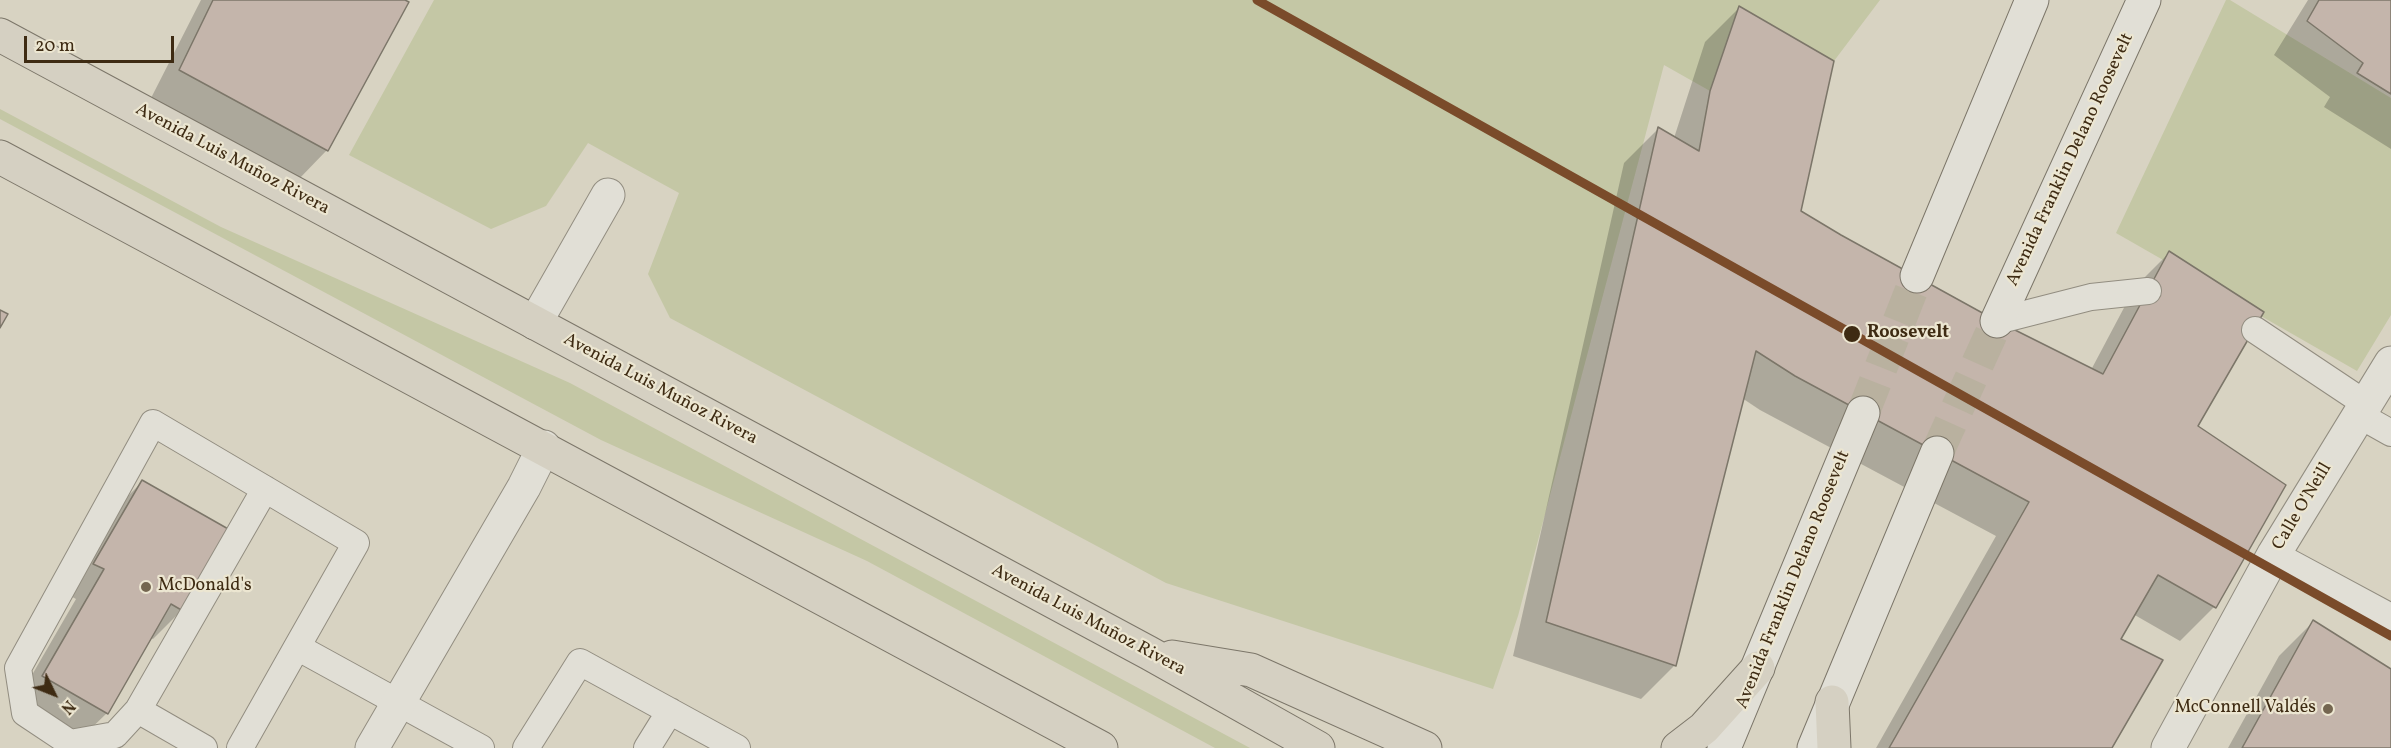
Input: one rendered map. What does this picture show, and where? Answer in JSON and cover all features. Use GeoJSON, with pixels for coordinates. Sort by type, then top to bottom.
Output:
{"type":"FeatureCollection","features":[{"type":"Feature","properties":{"kind":"main road"},"geometry":{"type":"LineString","coordinates":[[1917,276],[2032,0]]}},
{"type":"Feature","properties":{"kind":"main road","name":"Avenida Franklin Delano Roosevelt"},"geometry":{"type":"LineString","coordinates":[[1997,321],[2144,0]]}},
{"type":"Feature","properties":{"kind":"main road","name":"Avenida Luis Muñoz Rivera"},"geometry":{"type":"LineString","coordinates":[[0,35],[1149,653],[1318,748]]}},
{"type":"Feature","properties":{"kind":"main road"},"geometry":{"type":"LineString","coordinates":[[0,157],[1101,748]]}},
{"type":"Feature","properties":{"kind":"main road"},"geometry":{"type":"LineString","coordinates":[[535,323],[608,195]]}},
{"type":"Feature","properties":{"kind":"main road","name":"Calle O'Neill"},"geometry":{"type":"LineString","coordinates":[[2168,748],[2274,554],[2391,363]]}},
{"type":"Feature","properties":{"kind":"main road","name":"Avenida Franklin Delano Roosevelt"},"geometry":{"type":"LineString","coordinates":[[1724,748],[1863,413]]}},
{"type":"Feature","properties":{"kind":"main road"},"geometry":{"type":"LineString","coordinates":[[372,748],[524,487],[544,447]]}},
{"type":"Feature","properties":{"kind":"main road"},"geometry":{"type":"LineString","coordinates":[[1814,748],[1937,453]]}},
{"type":"Feature","properties":{"kind":"main road"},"geometry":{"type":"LineString","coordinates":[[1149,653],[1251,670],[1425,748]]}},
{"type":"Feature","properties":{"kind":"main road"},"geometry":{"type":"LineString","coordinates":[[1678,748],[1704,728],[1758,668]]}},
{"type":"Feature","properties":{"kind":"main road"},"geometry":{"type":"LineString","coordinates":[[1832,702],[1834,748]]}},
{"type":"Feature","properties":{"kind":"lane"},"geometry":{"type":"LineString","coordinates":[[1997,321],[2081,299],[2148,291]]}},
{"type":"Feature","properties":{"kind":"lane"},"geometry":{"type":"LineString","coordinates":[[2255,330],[2363,409],[2391,433]]}},
{"type":"Feature","properties":{"kind":"lane"},"geometry":{"type":"LineString","coordinates":[[240,748],[356,543],[265,489],[153,423],[18,668],[25,713],[70,743],[115,735],[138,710],[265,489]]}},
{"type":"Feature","properties":{"kind":"lane"},"geometry":{"type":"LineString","coordinates":[[2274,554],[2391,617]]}},
{"type":"Feature","properties":{"kind":"lane"},"geometry":{"type":"LineString","coordinates":[[297,647],[482,748]]}},
{"type":"Feature","properties":{"kind":"lane"},"geometry":{"type":"LineString","coordinates":[[526,748],[580,662],[737,748]]}},
{"type":"Feature","properties":{"kind":"lane"},"geometry":{"type":"LineString","coordinates":[[138,710],[204,748]]}},
{"type":"Feature","properties":{"kind":"lane"},"geometry":{"type":"LineString","coordinates":[[647,748],[670,711]]}},
{"type":"Feature","properties":{"kind":"green space"},"geometry":{"type":"Polygon","coordinates":[[[434,0],[1880,0],[1834,61],[1739,6],[1710,91],[1664,65],[1518,616],[1493,689],[1166,583],[670,318],[648,274],[679,193],[588,143],[546,206],[491,229],[349,155],[434,0]]]}},
{"type":"Feature","properties":{"kind":"green space"},"geometry":{"type":"Polygon","coordinates":[[[2226,0],[2230,0],[2391,98],[2391,315],[2357,371],[2116,233],[2226,0]]]}},
{"type":"Feature","properties":{"kind":"green space"},"geometry":{"type":"Polygon","coordinates":[[[0,109],[221,227],[570,383],[1250,748],[1215,748],[867,561],[601,440],[0,119],[0,109]]]}},
{"type":"Feature","properties":{"kind":"building"},"geometry":{"type":"Polygon","coordinates":[[[213,0],[405,0],[409,2],[328,151],[179,70],[213,0]]]}},
{"type":"Feature","properties":{"kind":"building"},"geometry":{"type":"Polygon","coordinates":[[[2319,0],[2391,0],[2391,94],[2357,73],[2363,63],[2307,21],[2319,0]]]}},
{"type":"Feature","properties":{"kind":"building"},"geometry":{"type":"Polygon","coordinates":[[[1739,6],[1834,61],[1801,211],[1841,235],[1997,321],[2103,374],[2169,251],[2264,312],[2198,426],[2286,485],[2216,608],[2158,575],[2121,639],[2163,660],[2112,748],[1889,748],[2029,502],[1795,376],[1756,351],[1676,666],[1546,622],[1658,127],[1699,151],[1710,91],[1739,6]]]}},
{"type":"Feature","properties":{"kind":"building"},"geometry":{"type":"Polygon","coordinates":[[[0,310],[8,314],[0,328],[0,310]]]}},
{"type":"Feature","properties":{"kind":"building","name":"McDonald's"},"geometry":{"type":"Polygon","coordinates":[[[142,480],[230,530],[183,611],[171,604],[108,714],[42,676],[104,569],[93,564],[142,480]]]}},
{"type":"Feature","properties":{"kind":"building","name":"McConnell Valdés"},"geometry":{"type":"Polygon","coordinates":[[[2313,620],[2391,669],[2391,748],[2242,748],[2313,620]]]}},
{"type":"Feature","properties":{"kind":"tunnel"},"geometry":{"type":"LineString","coordinates":[[1863,413],[1917,276]]}},
{"type":"Feature","properties":{"kind":"tunnel"},"geometry":{"type":"LineString","coordinates":[[1937,453],[1997,321]]}},
{"type":"Feature","properties":{"kind":"transit line"},"geometry":{"type":"LineString","coordinates":[[1257,0],[2391,636]]}},
{"type":"Feature","properties":{"kind":"place","name":"Roosevelt"},"geometry":{"type":"Point","coordinates":[1852,334]}},
{"type":"Feature","properties":{"kind":"place","name":"McDonald's"},"geometry":{"type":"Point","coordinates":[146,587]}},
{"type":"Feature","properties":{"kind":"place","name":"McConnell Valdés"},"geometry":{"type":"Point","coordinates":[2328,709]}}]}
